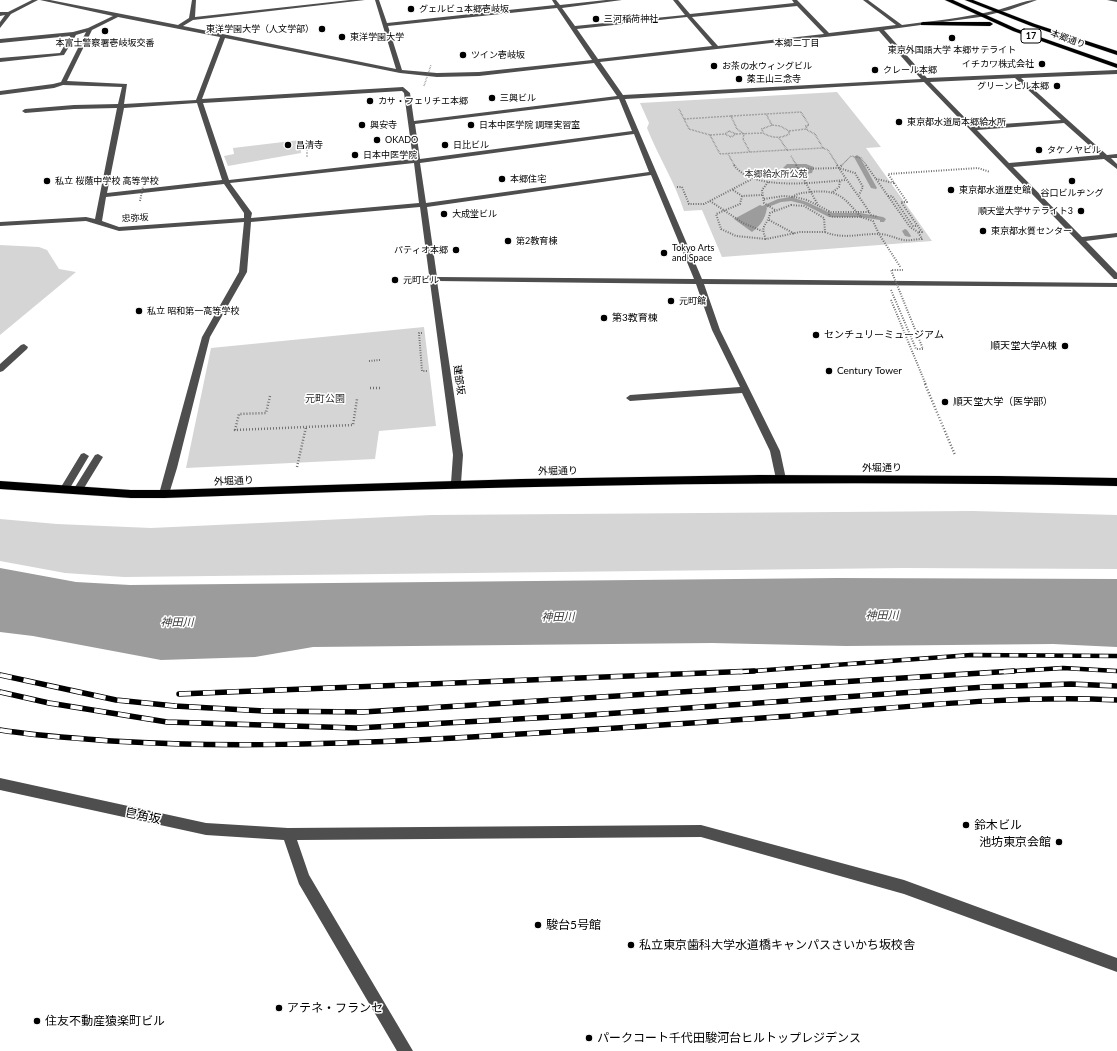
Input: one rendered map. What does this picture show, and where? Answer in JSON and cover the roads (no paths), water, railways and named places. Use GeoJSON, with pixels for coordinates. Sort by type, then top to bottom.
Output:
{"type":"FeatureCollection","features":[{"type":"Feature","properties":{"kind":"highway","name":"本郷通り"},"geometry":{"type":"LineString","coordinates":[[948,0],[980,16],[1015,30],[1117,66]]}},
{"type":"Feature","properties":{"kind":"highway","name":"本郷通り"},"geometry":{"type":"LineString","coordinates":[[968,0],[997,12],[1117,53]]}},
{"type":"Feature","properties":{"kind":"highway"},"geometry":{"type":"LineString","coordinates":[[923,24],[982,23],[1015,30]]}},
{"type":"Feature","properties":{"kind":"main road","name":"外堀通り"},"geometry":{"type":"LineString","coordinates":[[0,485],[131,494],[164,494],[456,483],[962,478],[1117,482]]}},
{"type":"Feature","properties":{"kind":"street"},"geometry":{"type":"LineString","coordinates":[[0,26],[9,14],[36,0]]}},
{"type":"Feature","properties":{"kind":"street"},"geometry":{"type":"LineString","coordinates":[[42,0],[116,16],[400,71],[412,78],[437,75],[479,74],[923,24],[1010,10],[1034,0]]}},
{"type":"Feature","properties":{"kind":"street"},"geometry":{"type":"LineString","coordinates":[[192,19],[194,0]]}},
{"type":"Feature","properties":{"kind":"street"},"geometry":{"type":"LineString","coordinates":[[178,28],[192,19],[363,0]]}},
{"type":"Feature","properties":{"kind":"street"},"geometry":{"type":"LineString","coordinates":[[376,0],[400,71]]}},
{"type":"Feature","properties":{"kind":"street"},"geometry":{"type":"LineString","coordinates":[[554,0],[621,97],[699,281],[716,330],[775,451],[781,479]]}},
{"type":"Feature","properties":{"kind":"street"},"geometry":{"type":"LineString","coordinates":[[385,25],[620,0]]}},
{"type":"Feature","properties":{"kind":"street"},"geometry":{"type":"LineString","coordinates":[[675,0],[716,47]]}},
{"type":"Feature","properties":{"kind":"street"},"geometry":{"type":"LineString","coordinates":[[865,0],[900,26]]}},
{"type":"Feature","properties":{"kind":"street"},"geometry":{"type":"LineString","coordinates":[[1109,0],[1117,1]]}},
{"type":"Feature","properties":{"kind":"street"},"geometry":{"type":"LineString","coordinates":[[573,28],[689,16],[796,2],[828,35]]}},
{"type":"Feature","properties":{"kind":"street"},"geometry":{"type":"LineString","coordinates":[[0,14],[9,14]]}},
{"type":"Feature","properties":{"kind":"street"},"geometry":{"type":"LineString","coordinates":[[0,41],[74,34],[90,29],[116,16]]}},
{"type":"Feature","properties":{"kind":"street"},"geometry":{"type":"LineString","coordinates":[[63,83],[90,29]]}},
{"type":"Feature","properties":{"kind":"street"},"geometry":{"type":"LineString","coordinates":[[880,29],[925,80],[1117,277]]}},
{"type":"Feature","properties":{"kind":"street"},"geometry":{"type":"LineString","coordinates":[[0,60],[62,54],[74,34]]}},
{"type":"Feature","properties":{"kind":"street"},"geometry":{"type":"LineString","coordinates":[[164,494],[206,336],[243,272],[248,213],[226,182],[199,100],[223,37]]}},
{"type":"Feature","properties":{"kind":"street"},"geometry":{"type":"LineString","coordinates":[[411,122],[621,97],[925,80],[1117,72]]}},
{"type":"Feature","properties":{"kind":"street"},"geometry":{"type":"LineString","coordinates":[[1017,76],[1117,167]]}},
{"type":"Feature","properties":{"kind":"street"},"geometry":{"type":"LineString","coordinates":[[25,111],[403,89],[412,78]]}},
{"type":"Feature","properties":{"kind":"street"},"geometry":{"type":"LineString","coordinates":[[0,93],[54,86],[63,83],[125,85],[105,195],[98,222]]}},
{"type":"Feature","properties":{"kind":"street","name":"建部坂"},"geometry":{"type":"LineString","coordinates":[[403,89],[407,93],[424,205],[458,455],[456,483]]}},
{"type":"Feature","properties":{"kind":"street"},"geometry":{"type":"LineString","coordinates":[[972,128],[1066,121]]}},
{"type":"Feature","properties":{"kind":"street"},"geometry":{"type":"LineString","coordinates":[[105,195],[417,161],[635,132]]}},
{"type":"Feature","properties":{"kind":"street"},"geometry":{"type":"LineString","coordinates":[[1008,164],[1117,156]]}},
{"type":"Feature","properties":{"kind":"street","name":"忠弥坂"},"geometry":{"type":"LineString","coordinates":[[0,224],[86,219],[119,228],[248,220],[424,205],[653,173]]}},
{"type":"Feature","properties":{"kind":"street"},"geometry":{"type":"LineString","coordinates":[[1080,239],[1117,235]]}},
{"type":"Feature","properties":{"kind":"street"},"geometry":{"type":"LineString","coordinates":[[434,279],[1117,285]]}},
{"type":"Feature","properties":{"kind":"street"},"geometry":{"type":"LineString","coordinates":[[0,369],[24,347]]}},
{"type":"Feature","properties":{"kind":"street"},"geometry":{"type":"LineString","coordinates":[[630,398],[745,390]]}},
{"type":"Feature","properties":{"kind":"street"},"geometry":{"type":"LineString","coordinates":[[64,490],[84,456]]}},
{"type":"Feature","properties":{"kind":"street"},"geometry":{"type":"LineString","coordinates":[[78,490],[98,457]]}},
{"type":"Feature","properties":{"kind":"street","name":"皀角坂"},"geometry":{"type":"LineString","coordinates":[[0,784],[206,829],[288,834],[701,831],[904,887],[1117,965]]}},
{"type":"Feature","properties":{"kind":"street"},"geometry":{"type":"LineString","coordinates":[[288,834],[304,878],[405,1051]]}},
{"type":"Feature","properties":{"kind":"water"},"geometry":{"type":"Polygon","coordinates":[[[787,164],[806,164],[814,167],[812,173],[797,174],[786,171],[783,168],[787,164]]]}},
{"type":"Feature","properties":{"kind":"water"},"geometry":{"type":"Polygon","coordinates":[[[760,205],[767,208],[764,219],[752,232],[734,219],[760,205]]]}},
{"type":"Feature","properties":{"kind":"water","name":"神田川"},"geometry":{"type":"Polygon","coordinates":[[[0,568],[76,582],[130,585],[837,578],[1117,579],[1117,647],[1053,644],[846,646],[712,643],[313,647],[255,657],[161,660],[33,636],[0,632],[0,568]]]}},
{"type":"Feature","properties":{"kind":"waterway"},"geometry":{"type":"LineString","coordinates":[[857,157],[874,188]]}},
{"type":"Feature","properties":{"kind":"waterway"},"geometry":{"type":"LineString","coordinates":[[763,207],[780,200],[791,199],[805,203],[829,215],[860,215],[883,219],[882,221]]}},
{"type":"Feature","properties":{"kind":"waterway"},"geometry":{"type":"LineString","coordinates":[[905,231],[908,236]]}},
{"type":"Feature","properties":{"kind":"railway"},"geometry":{"type":"LineString","coordinates":[[753,671],[971,655],[1117,656]]}},
{"type":"Feature","properties":{"kind":"railway"},"geometry":{"type":"LineString","coordinates":[[999,672],[1063,668],[1117,671]]}},
{"type":"Feature","properties":{"kind":"railway"},"geometry":{"type":"LineString","coordinates":[[179,694],[753,671]]}},
{"type":"Feature","properties":{"kind":"railway"},"geometry":{"type":"LineString","coordinates":[[740,672],[753,671]]}},
{"type":"Feature","properties":{"kind":"railway"},"geometry":{"type":"LineString","coordinates":[[0,675],[116,700],[175,706],[264,711],[363,712],[1014,671]]}},
{"type":"Feature","properties":{"kind":"railway"},"geometry":{"type":"LineString","coordinates":[[0,692],[49,703],[167,722],[357,728],[589,715],[985,687],[1071,684],[1117,686]]}},
{"type":"Feature","properties":{"kind":"railway"},"geometry":{"type":"LineString","coordinates":[[0,730],[56,737],[155,743],[241,745],[369,742],[629,727],[999,700],[1117,700]]}},
{"type":"Feature","properties":{"kind":"place","name":"グェルビュ本郷壱岐坂"},"geometry":{"type":"Point","coordinates":[411,9]}},
{"type":"Feature","properties":{"kind":"place","name":"三河稲荷神社"},"geometry":{"type":"Point","coordinates":[596,19]}},
{"type":"Feature","properties":{"kind":"place","name":"東洋学園大学（人文学部）"},"geometry":{"type":"Point","coordinates":[322,29]}},
{"type":"Feature","properties":{"kind":"place","name":"本富士警察署壱岐坂交番"},"geometry":{"type":"Point","coordinates":[105,31]}},
{"type":"Feature","properties":{"kind":"place","name":"東洋学園大学"},"geometry":{"type":"Point","coordinates":[342,37]}},
{"type":"Feature","properties":{"kind":"place","name":"東京外国語大学 本郷サテライト"},"geometry":{"type":"Point","coordinates":[952,38]}},
{"type":"Feature","properties":{"kind":"place","name":"ツイン壱岐坂"},"geometry":{"type":"Point","coordinates":[463,55]}},
{"type":"Feature","properties":{"kind":"place","name":"イチカワ株式会社"},"geometry":{"type":"Point","coordinates":[1042,64]}},
{"type":"Feature","properties":{"kind":"place","name":"お茶の水ウィングビル"},"geometry":{"type":"Point","coordinates":[714,66]}},
{"type":"Feature","properties":{"kind":"place","name":"クレール本郷"},"geometry":{"type":"Point","coordinates":[875,70]}},
{"type":"Feature","properties":{"kind":"place","name":"薬王山三念寺"},"geometry":{"type":"Point","coordinates":[739,79]}},
{"type":"Feature","properties":{"kind":"place","name":"グリーンヒル本郷"},"geometry":{"type":"Point","coordinates":[1057,86]}},
{"type":"Feature","properties":{"kind":"place","name":"三興ビル"},"geometry":{"type":"Point","coordinates":[492,98]}},
{"type":"Feature","properties":{"kind":"place","name":"カサ・フェリチエ本郷"},"geometry":{"type":"Point","coordinates":[370,101]}},
{"type":"Feature","properties":{"kind":"place","name":"東京都水道局本郷給水所"},"geometry":{"type":"Point","coordinates":[899,122]}},
{"type":"Feature","properties":{"kind":"place","name":"興安寺"},"geometry":{"type":"Point","coordinates":[362,125]}},
{"type":"Feature","properties":{"kind":"place","name":"日本中医学院 調理実習室"},"geometry":{"type":"Point","coordinates":[471,125]}},
{"type":"Feature","properties":{"kind":"place","name":"OKADO"},"geometry":{"type":"Point","coordinates":[377,140]}},
{"type":"Feature","properties":{"kind":"place","name":"昌清寺"},"geometry":{"type":"Point","coordinates":[288,145]}},
{"type":"Feature","properties":{"kind":"place","name":"日比ビル"},"geometry":{"type":"Point","coordinates":[445,145]}},
{"type":"Feature","properties":{"kind":"place","name":"タケノヤビル"},"geometry":{"type":"Point","coordinates":[1039,150]}},
{"type":"Feature","properties":{"kind":"place","name":"日本中医学院"},"geometry":{"type":"Point","coordinates":[355,155]}},
{"type":"Feature","properties":{"kind":"place","name":"本郷住宅"},"geometry":{"type":"Point","coordinates":[502,179]}},
{"type":"Feature","properties":{"kind":"place","name":"私立 桜蔭中学校 高等学校"},"geometry":{"type":"Point","coordinates":[47,181]}},
{"type":"Feature","properties":{"kind":"place","name":"谷口ビルヂング"},"geometry":{"type":"Point","coordinates":[1072,181]}},
{"type":"Feature","properties":{"kind":"place","name":"東京都水道歴史館"},"geometry":{"type":"Point","coordinates":[951,190]}},
{"type":"Feature","properties":{"kind":"place","name":"順天堂大学サテライト3"},"geometry":{"type":"Point","coordinates":[1081,211]}},
{"type":"Feature","properties":{"kind":"place","name":"大成堂ビル"},"geometry":{"type":"Point","coordinates":[444,214]}},
{"type":"Feature","properties":{"kind":"place","name":"東京都水質センター"},"geometry":{"type":"Point","coordinates":[983,231]}},
{"type":"Feature","properties":{"kind":"place","name":"第2教育棟"},"geometry":{"type":"Point","coordinates":[508,241]}},
{"type":"Feature","properties":{"kind":"place","name":"パティオ本郷"},"geometry":{"type":"Point","coordinates":[456,250]}},
{"type":"Feature","properties":{"kind":"place","name":"Tokyo Arts and Space"},"geometry":{"type":"Point","coordinates":[664,253]}},
{"type":"Feature","properties":{"kind":"place","name":"元町ビル"},"geometry":{"type":"Point","coordinates":[395,280]}},
{"type":"Feature","properties":{"kind":"place","name":"元町館"},"geometry":{"type":"Point","coordinates":[671,301]}},
{"type":"Feature","properties":{"kind":"place","name":"私立 昭和第一高等学校"},"geometry":{"type":"Point","coordinates":[139,311]}},
{"type":"Feature","properties":{"kind":"place","name":"第3教育棟"},"geometry":{"type":"Point","coordinates":[604,318]}},
{"type":"Feature","properties":{"kind":"place","name":"センチュリーミュージアム"},"geometry":{"type":"Point","coordinates":[816,335]}},
{"type":"Feature","properties":{"kind":"place","name":"順天堂大学A棟"},"geometry":{"type":"Point","coordinates":[1065,346]}},
{"type":"Feature","properties":{"kind":"place","name":"Century Tower"},"geometry":{"type":"Point","coordinates":[829,371]}},
{"type":"Feature","properties":{"kind":"place","name":"順天堂大学（医学部）"},"geometry":{"type":"Point","coordinates":[945,402]}},
{"type":"Feature","properties":{"kind":"place","name":"鈴木ビル"},"geometry":{"type":"Point","coordinates":[966,825]}},
{"type":"Feature","properties":{"kind":"place","name":"池坊東京会館"},"geometry":{"type":"Point","coordinates":[1059,842]}},
{"type":"Feature","properties":{"kind":"place","name":"駿台5号館"},"geometry":{"type":"Point","coordinates":[538,925]}},
{"type":"Feature","properties":{"kind":"place","name":"私立東京歯科大学水道橋キャンパスさいかち坂校舎"},"geometry":{"type":"Point","coordinates":[631,945]}},
{"type":"Feature","properties":{"kind":"place","name":"アテネ・フランセ"},"geometry":{"type":"Point","coordinates":[279,1008]}},
{"type":"Feature","properties":{"kind":"place","name":"住友不動産猿楽町ビル"},"geometry":{"type":"Point","coordinates":[37,1021]}},
{"type":"Feature","properties":{"kind":"place","name":"パークコート千代田駿河台ヒルトップレジデンス"},"geometry":{"type":"Point","coordinates":[589,1038]}},
{"type":"Feature","properties":{"kind":"district","name":"本郷二丁目"},"geometry":{"type":"Point","coordinates":[797,43]}},
{"type":"Feature","properties":{"kind":"park label","name":"本郷給水所公苑"},"geometry":{"type":"Point","coordinates":[776,174]}},
{"type":"Feature","properties":{"kind":"park label","name":"元町公園"},"geometry":{"type":"Point","coordinates":[325,399]}}]}
